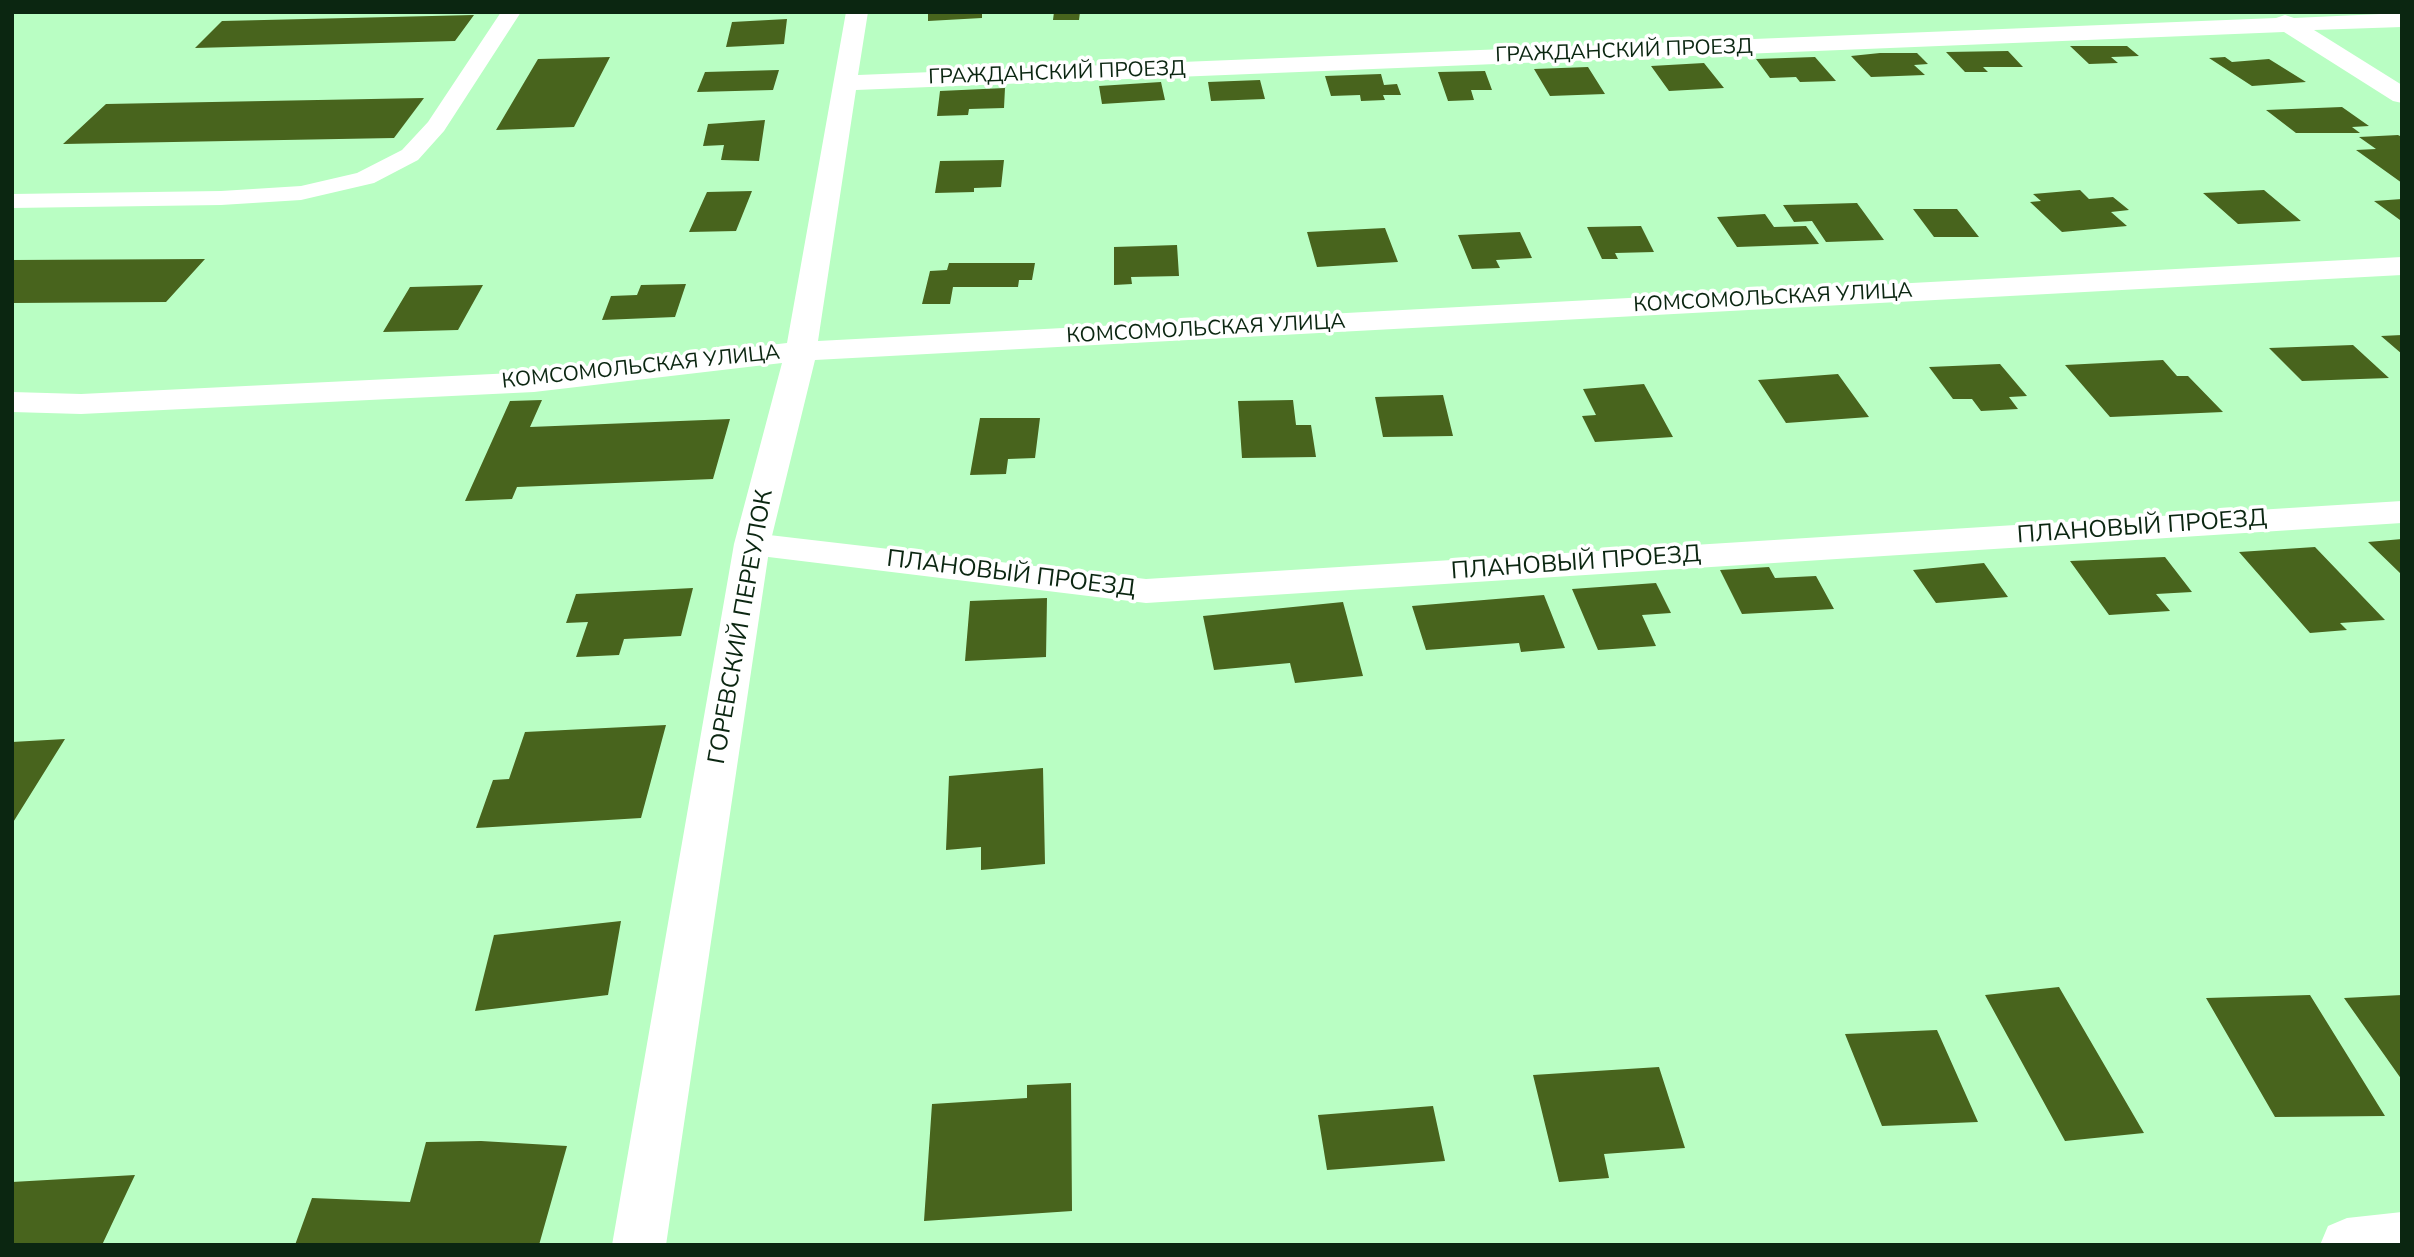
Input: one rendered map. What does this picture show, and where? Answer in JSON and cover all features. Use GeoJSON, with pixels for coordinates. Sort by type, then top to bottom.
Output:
{"type":"FeatureCollection","features":[{"type":"Feature","properties":{"kind":"street","name":"ГОРЕВСКИЙ ПЕРЕУЛОК"},"geometry":{"type":"LineString","coordinates":[[639,1245],[752,544],[801,351],[857,12]]}},
{"type":"Feature","properties":{"kind":"street"},"geometry":{"type":"LineString","coordinates":[[2270,12],[2402,96]]}},
{"type":"Feature","properties":{"kind":"street","name":"ГРАЖДАНСКИЙ ПРОЕЗД"},"geometry":{"type":"LineString","coordinates":[[846,83],[2402,20]]}},
{"type":"Feature","properties":{"kind":"street","name":"КОМСОМОЛЬСКАЯ УЛИЦА"},"geometry":{"type":"LineString","coordinates":[[12,402],[81,404],[534,382],[801,351],[2402,266]]}},
{"type":"Feature","properties":{"kind":"street"},"geometry":{"type":"LineString","coordinates":[[2347,1245],[2402,1239]]}},
{"type":"Feature","properties":{"kind":"lane"},"geometry":{"type":"LineString","coordinates":[[12,201],[221,198],[301,193],[365,178],[410,155],[436,126],[511,12]]}},
{"type":"Feature","properties":{"kind":"lane","name":"ПЛАНОВЫЙ ПРОЕЗД"},"geometry":{"type":"LineString","coordinates":[[752,544],[1146,591],[2402,512]]}},
{"type":"Feature","properties":{"kind":"building"},"geometry":{"type":"Polygon","coordinates":[[[928,12],[982,12],[982,18],[928,21],[928,12]]]}},
{"type":"Feature","properties":{"kind":"building"},"geometry":{"type":"Polygon","coordinates":[[[1054,12],[1080,12],[1079,20],[1053,20],[1054,12]]]}},
{"type":"Feature","properties":{"kind":"building"},"geometry":{"type":"Polygon","coordinates":[[[474,15],[455,41],[195,48],[222,21],[474,15]]]}},
{"type":"Feature","properties":{"kind":"building"},"geometry":{"type":"Polygon","coordinates":[[[787,19],[784,44],[726,47],[732,22],[787,19]]]}},
{"type":"Feature","properties":{"kind":"building"},"geometry":{"type":"Polygon","coordinates":[[[2070,46],[2127,46],[2139,56],[2111,57],[2118,63],[2089,64],[2070,46]]]}},
{"type":"Feature","properties":{"kind":"building"},"geometry":{"type":"Polygon","coordinates":[[[2008,51],[2023,67],[1983,67],[1988,72],[1965,72],[1946,52],[2008,51]]]}},
{"type":"Feature","properties":{"kind":"building"},"geometry":{"type":"Polygon","coordinates":[[[1917,53],[1928,64],[1914,65],[1925,75],[1871,77],[1851,56],[1917,53]]]}},
{"type":"Feature","properties":{"kind":"building"},"geometry":{"type":"Polygon","coordinates":[[[610,57],[574,127],[496,130],[538,59],[610,57]]]}},
{"type":"Feature","properties":{"kind":"building"},"geometry":{"type":"Polygon","coordinates":[[[1815,57],[1836,81],[1800,82],[1796,77],[1770,78],[1756,59],[1815,57]]]}},
{"type":"Feature","properties":{"kind":"building"},"geometry":{"type":"Polygon","coordinates":[[[2225,57],[2232,62],[2269,59],[2306,82],[2252,86],[2209,58],[2225,57]]]}},
{"type":"Feature","properties":{"kind":"building"},"geometry":{"type":"Polygon","coordinates":[[[1704,63],[1724,88],[1669,91],[1651,66],[1704,63]]]}},
{"type":"Feature","properties":{"kind":"building"},"geometry":{"type":"Polygon","coordinates":[[[1588,67],[1605,94],[1550,96],[1534,69],[1588,67]]]}},
{"type":"Feature","properties":{"kind":"building"},"geometry":{"type":"Polygon","coordinates":[[[779,70],[773,90],[697,92],[705,72],[779,70]]]}},
{"type":"Feature","properties":{"kind":"building"},"geometry":{"type":"Polygon","coordinates":[[[1485,71],[1492,90],[1471,90],[1474,100],[1448,101],[1438,72],[1485,71]]]}},
{"type":"Feature","properties":{"kind":"building"},"geometry":{"type":"Polygon","coordinates":[[[1381,74],[1384,85],[1397,84],[1401,95],[1383,95],[1385,100],[1361,101],[1360,95],[1331,96],[1325,76],[1381,74]]]}},
{"type":"Feature","properties":{"kind":"building"},"geometry":{"type":"Polygon","coordinates":[[[1260,80],[1265,99],[1211,101],[1208,82],[1260,80]]]}},
{"type":"Feature","properties":{"kind":"building"},"geometry":{"type":"Polygon","coordinates":[[[1161,82],[1165,100],[1102,104],[1099,86],[1161,82]]]}},
{"type":"Feature","properties":{"kind":"building"},"geometry":{"type":"Polygon","coordinates":[[[1005,88],[1004,108],[969,109],[968,115],[937,116],[940,91],[1005,88]]]}},
{"type":"Feature","properties":{"kind":"building"},"geometry":{"type":"Polygon","coordinates":[[[424,98],[394,138],[63,144],[106,104],[424,98]]]}},
{"type":"Feature","properties":{"kind":"building"},"geometry":{"type":"Polygon","coordinates":[[[2342,107],[2369,126],[2352,127],[2360,133],[2296,133],[2266,110],[2342,107]]]}},
{"type":"Feature","properties":{"kind":"building"},"geometry":{"type":"Polygon","coordinates":[[[765,120],[759,161],[721,160],[724,145],[703,146],[708,124],[765,120]]]}},
{"type":"Feature","properties":{"kind":"building"},"geometry":{"type":"Polygon","coordinates":[[[2359,137],[2402,137],[2402,183],[2356,150],[2376,149],[2359,137]]]}},
{"type":"Feature","properties":{"kind":"building"},"geometry":{"type":"Polygon","coordinates":[[[1004,160],[1001,187],[974,188],[974,192],[935,193],[940,161],[1004,160]]]}},
{"type":"Feature","properties":{"kind":"building"},"geometry":{"type":"Polygon","coordinates":[[[2080,190],[2089,199],[2113,197],[2129,210],[2111,212],[2127,226],[2062,232],[2030,202],[2041,201],[2033,194],[2080,190]]]}},
{"type":"Feature","properties":{"kind":"building"},"geometry":{"type":"Polygon","coordinates":[[[2264,190],[2301,221],[2238,224],[2203,193],[2264,190]]]}},
{"type":"Feature","properties":{"kind":"building"},"geometry":{"type":"Polygon","coordinates":[[[752,191],[736,231],[689,232],[707,192],[752,191]]]}},
{"type":"Feature","properties":{"kind":"building"},"geometry":{"type":"Polygon","coordinates":[[[2402,199],[2400,220],[2374,201],[2402,199]]]}},
{"type":"Feature","properties":{"kind":"building"},"geometry":{"type":"Polygon","coordinates":[[[1857,203],[1884,240],[1826,242],[1812,221],[1794,222],[1783,205],[1857,203]]]}},
{"type":"Feature","properties":{"kind":"building"},"geometry":{"type":"Polygon","coordinates":[[[1913,209],[1957,209],[1979,237],[1934,237],[1913,209]]]}},
{"type":"Feature","properties":{"kind":"building"},"geometry":{"type":"Polygon","coordinates":[[[1765,214],[1774,227],[1806,226],[1819,244],[1737,247],[1717,217],[1765,214]]]}},
{"type":"Feature","properties":{"kind":"building"},"geometry":{"type":"Polygon","coordinates":[[[1641,226],[1654,252],[1615,253],[1618,259],[1602,259],[1587,227],[1641,226]]]}},
{"type":"Feature","properties":{"kind":"building"},"geometry":{"type":"Polygon","coordinates":[[[1385,228],[1398,262],[1317,267],[1307,232],[1385,228]]]}},
{"type":"Feature","properties":{"kind":"building"},"geometry":{"type":"Polygon","coordinates":[[[1520,232],[1532,258],[1496,260],[1500,268],[1472,269],[1458,235],[1520,232]]]}},
{"type":"Feature","properties":{"kind":"building"},"geometry":{"type":"Polygon","coordinates":[[[1177,245],[1179,276],[1131,277],[1132,284],[1114,285],[1114,247],[1177,245]]]}},
{"type":"Feature","properties":{"kind":"building"},"geometry":{"type":"Polygon","coordinates":[[[205,259],[166,302],[12,303],[12,260],[205,259]]]}},
{"type":"Feature","properties":{"kind":"building"},"geometry":{"type":"Polygon","coordinates":[[[949,263],[1035,263],[1032,280],[1019,280],[1018,287],[953,287],[950,304],[922,304],[930,271],[947,270],[949,263]]]}},
{"type":"Feature","properties":{"kind":"building"},"geometry":{"type":"Polygon","coordinates":[[[686,284],[675,317],[602,320],[611,296],[637,295],[641,285],[686,284]]]}},
{"type":"Feature","properties":{"kind":"building"},"geometry":{"type":"Polygon","coordinates":[[[483,285],[458,330],[383,332],[410,287],[483,285]]]}},
{"type":"Feature","properties":{"kind":"building"},"geometry":{"type":"Polygon","coordinates":[[[2402,335],[2402,354],[2381,336],[2402,335]]]}},
{"type":"Feature","properties":{"kind":"building"},"geometry":{"type":"Polygon","coordinates":[[[2353,345],[2389,378],[2302,381],[2269,348],[2353,345]]]}},
{"type":"Feature","properties":{"kind":"building"},"geometry":{"type":"Polygon","coordinates":[[[2163,360],[2177,376],[2188,376],[2223,412],[2110,417],[2065,365],[2163,360]]]}},
{"type":"Feature","properties":{"kind":"building"},"geometry":{"type":"Polygon","coordinates":[[[2000,364],[2027,396],[2009,397],[2018,409],[1981,411],[1972,399],[1953,399],[1929,367],[2000,364]]]}},
{"type":"Feature","properties":{"kind":"building"},"geometry":{"type":"Polygon","coordinates":[[[1838,374],[1869,417],[1786,423],[1758,380],[1838,374]]]}},
{"type":"Feature","properties":{"kind":"building"},"geometry":{"type":"Polygon","coordinates":[[[1644,384],[1673,437],[1595,442],[1582,416],[1596,415],[1583,389],[1644,384]]]}},
{"type":"Feature","properties":{"kind":"building"},"geometry":{"type":"Polygon","coordinates":[[[1443,395],[1453,436],[1383,437],[1375,397],[1443,395]]]}},
{"type":"Feature","properties":{"kind":"building"},"geometry":{"type":"Polygon","coordinates":[[[542,400],[530,427],[730,419],[713,479],[517,487],[512,499],[465,501],[510,401],[542,400]]]}},
{"type":"Feature","properties":{"kind":"building"},"geometry":{"type":"Polygon","coordinates":[[[1293,400],[1296,425],[1311,425],[1316,457],[1242,458],[1238,401],[1293,400]]]}},
{"type":"Feature","properties":{"kind":"building"},"geometry":{"type":"Polygon","coordinates":[[[980,418],[1040,418],[1035,458],[1008,459],[1006,474],[970,475],[980,418]]]}},
{"type":"Feature","properties":{"kind":"building"},"geometry":{"type":"Polygon","coordinates":[[[2402,539],[2402,575],[2368,542],[2402,539]]]}},
{"type":"Feature","properties":{"kind":"building"},"geometry":{"type":"Polygon","coordinates":[[[2315,547],[2385,620],[2340,623],[2347,630],[2310,633],[2239,552],[2315,547]]]}},
{"type":"Feature","properties":{"kind":"building"},"geometry":{"type":"Polygon","coordinates":[[[2165,557],[2192,592],[2156,594],[2170,611],[2109,615],[2070,561],[2165,557]]]}},
{"type":"Feature","properties":{"kind":"building"},"geometry":{"type":"Polygon","coordinates":[[[1984,563],[2008,597],[1936,603],[1913,570],[1984,563]]]}},
{"type":"Feature","properties":{"kind":"building"},"geometry":{"type":"Polygon","coordinates":[[[1769,567],[1775,578],[1816,576],[1834,609],[1742,614],[1720,570],[1769,567]]]}},
{"type":"Feature","properties":{"kind":"building"},"geometry":{"type":"Polygon","coordinates":[[[1656,583],[1671,613],[1642,615],[1656,646],[1598,650],[1572,589],[1656,583]]]}},
{"type":"Feature","properties":{"kind":"building"},"geometry":{"type":"Polygon","coordinates":[[[693,588],[681,636],[624,639],[619,655],[576,657],[588,622],[566,623],[576,594],[693,588]]]}},
{"type":"Feature","properties":{"kind":"building"},"geometry":{"type":"Polygon","coordinates":[[[1544,595],[1565,648],[1521,652],[1519,643],[1426,650],[1412,606],[1544,595]]]}},
{"type":"Feature","properties":{"kind":"building"},"geometry":{"type":"Polygon","coordinates":[[[1047,598],[1046,657],[965,661],[970,601],[1047,598]]]}},
{"type":"Feature","properties":{"kind":"building"},"geometry":{"type":"Polygon","coordinates":[[[1343,602],[1363,676],[1295,683],[1290,663],[1214,670],[1203,616],[1343,602]]]}},
{"type":"Feature","properties":{"kind":"building"},"geometry":{"type":"Polygon","coordinates":[[[666,725],[641,818],[476,828],[493,780],[509,779],[525,732],[666,725]]]}},
{"type":"Feature","properties":{"kind":"building"},"geometry":{"type":"Polygon","coordinates":[[[65,739],[12,824],[12,742],[65,739]]]}},
{"type":"Feature","properties":{"kind":"building"},"geometry":{"type":"Polygon","coordinates":[[[1043,768],[1045,864],[981,870],[981,847],[946,850],[949,776],[1043,768]]]}},
{"type":"Feature","properties":{"kind":"building"},"geometry":{"type":"Polygon","coordinates":[[[621,921],[608,995],[475,1011],[494,935],[621,921]]]}},
{"type":"Feature","properties":{"kind":"building"},"geometry":{"type":"Polygon","coordinates":[[[2059,987],[2144,1133],[2065,1141],[1985,995],[2059,987]]]}},
{"type":"Feature","properties":{"kind":"building"},"geometry":{"type":"Polygon","coordinates":[[[2310,995],[2385,1116],[2275,1117],[2206,998],[2310,995]]]}},
{"type":"Feature","properties":{"kind":"building"},"geometry":{"type":"Polygon","coordinates":[[[2402,995],[2402,1080],[2344,998],[2402,995]]]}},
{"type":"Feature","properties":{"kind":"building"},"geometry":{"type":"Polygon","coordinates":[[[1937,1030],[1978,1122],[1882,1126],[1845,1034],[1937,1030]]]}},
{"type":"Feature","properties":{"kind":"building"},"geometry":{"type":"Polygon","coordinates":[[[1659,1067],[1685,1148],[1604,1154],[1609,1178],[1559,1182],[1533,1075],[1659,1067]]]}},
{"type":"Feature","properties":{"kind":"building"},"geometry":{"type":"Polygon","coordinates":[[[1071,1083],[1072,1211],[924,1221],[932,1104],[1027,1098],[1027,1085],[1071,1083]]]}},
{"type":"Feature","properties":{"kind":"building"},"geometry":{"type":"Polygon","coordinates":[[[1433,1106],[1445,1161],[1327,1170],[1318,1115],[1433,1106]]]}},
{"type":"Feature","properties":{"kind":"building"},"geometry":{"type":"Polygon","coordinates":[[[481,1141],[567,1146],[539,1245],[295,1245],[312,1198],[410,1202],[426,1142],[481,1141]]]}},
{"type":"Feature","properties":{"kind":"building"},"geometry":{"type":"Polygon","coordinates":[[[135,1175],[102,1245],[12,1245],[12,1182],[135,1175]]]}}]}
